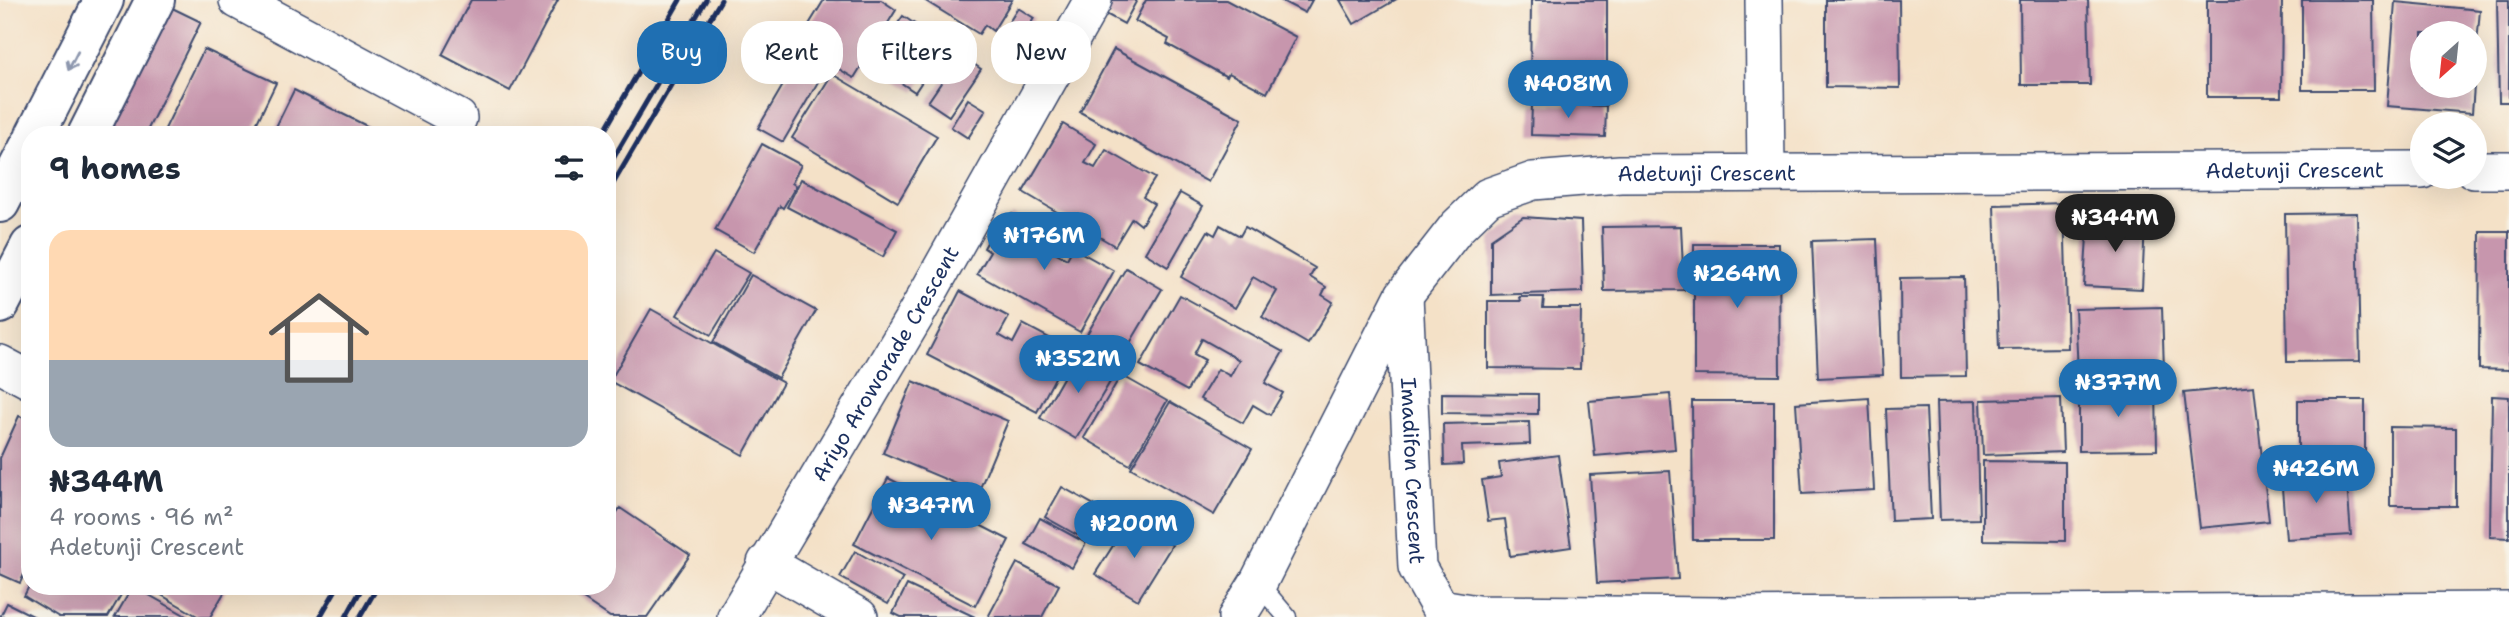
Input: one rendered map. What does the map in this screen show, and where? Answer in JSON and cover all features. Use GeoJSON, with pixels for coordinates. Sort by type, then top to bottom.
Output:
{"type":"FeatureCollection","features":[{"type":"Feature","properties":{"kind":"main road"},"geometry":{"type":"LineString","coordinates":[[40,126],[104,0]]}},
{"type":"Feature","properties":{"kind":"main road"},"geometry":{"type":"LineString","coordinates":[[92,126],[155,0]]}},
{"type":"Feature","properties":{"kind":"main road"},"geometry":{"type":"LineString","coordinates":[[0,203],[21,162]]}},
{"type":"Feature","properties":{"kind":"main road"},"geometry":{"type":"LineString","coordinates":[[0,304],[21,263]]}},
{"type":"Feature","properties":{"kind":"street"},"geometry":{"type":"LineString","coordinates":[[237,0],[458,118]]}},
{"type":"Feature","properties":{"kind":"street","name":"Ariyo Aroworade Crescent"},"geometry":{"type":"LineString","coordinates":[[736,617],[915,316],[1093,0]]}},
{"type":"Feature","properties":{"kind":"street"},"geometry":{"type":"LineString","coordinates":[[1763,0],[1766,172]]}},
{"type":"Feature","properties":{"kind":"street","name":"Adetunji Crescent"},"geometry":{"type":"LineString","coordinates":[[1237,617],[1258,583],[1404,295],[1457,227],[1488,197],[1533,181],[1620,174],[2410,170]]}},
{"type":"Feature","properties":{"kind":"street"},"geometry":{"type":"LineString","coordinates":[[2487,170],[2509,170]]}},
{"type":"Feature","properties":{"kind":"street","name":"Imadifon Crescent"},"geometry":{"type":"LineString","coordinates":[[1404,295],[1417,567],[1440,608],[1477,614],[1723,617],[2509,611]]}},
{"type":"Feature","properties":{"kind":"street"},"geometry":{"type":"LineString","coordinates":[[0,364],[21,375]]}},
{"type":"Feature","properties":{"kind":"street"},"geometry":{"type":"LineString","coordinates":[[766,563],[859,617]]}},
{"type":"Feature","properties":{"kind":"lane"},"geometry":{"type":"LineString","coordinates":[[1258,583],[1287,617]]}},
{"type":"Feature","properties":{"kind":"building"},"geometry":{"type":"Polygon","coordinates":[[[471,0],[558,0],[510,91],[442,55],[471,0]]]}},
{"type":"Feature","properties":{"kind":"building"},"geometry":{"type":"Polygon","coordinates":[[[824,0],[881,0],[896,10],[889,21],[857,21],[857,73],[854,78],[843,71],[843,21],[811,21],[824,0]]]}},
{"type":"Feature","properties":{"kind":"building"},"geometry":{"type":"Polygon","coordinates":[[[924,0],[1012,0],[999,21],[991,21],[991,30],[985,25],[979,34],[977,21],[958,21],[924,0]]]}},
{"type":"Feature","properties":{"kind":"building"},"geometry":{"type":"Polygon","coordinates":[[[1111,0],[1137,0],[1124,24],[1104,13],[1111,0]]]}},
{"type":"Feature","properties":{"kind":"building"},"geometry":{"type":"Polygon","coordinates":[[[1146,0],[1226,0],[1296,37],[1267,93],[1229,73],[1227,77],[1167,44],[1169,39],[1135,21],[1146,0]]]}},
{"type":"Feature","properties":{"kind":"building"},"geometry":{"type":"Polygon","coordinates":[[[1280,0],[1312,0],[1305,13],[1280,0]]]}},
{"type":"Feature","properties":{"kind":"building"},"geometry":{"type":"Polygon","coordinates":[[[1340,0],[1395,0],[1354,24],[1340,0]]]}},
{"type":"Feature","properties":{"kind":"building"},"geometry":{"type":"Polygon","coordinates":[[[1531,0],[1607,0],[1607,98],[1530,97],[1531,0]]]}},
{"type":"Feature","properties":{"kind":"building"},"geometry":{"type":"Polygon","coordinates":[[[1826,0],[1899,0],[1900,88],[1826,87],[1826,0]]]}},
{"type":"Feature","properties":{"kind":"building"},"geometry":{"type":"Polygon","coordinates":[[[2020,0],[2088,0],[2090,85],[2021,85],[2020,0]]]}},
{"type":"Feature","properties":{"kind":"building"},"geometry":{"type":"Polygon","coordinates":[[[2207,0],[2282,0],[2281,97],[2207,97],[2207,0]]]}},
{"type":"Feature","properties":{"kind":"building"},"geometry":{"type":"Polygon","coordinates":[[[2302,0],[2373,0],[2374,90],[2302,90],[2302,0]]]}},
{"type":"Feature","properties":{"kind":"building"},"geometry":{"type":"Polygon","coordinates":[[[2497,0],[2509,0],[2509,102],[2499,102],[2497,0]]]}},
{"type":"Feature","properties":{"kind":"building"},"geometry":{"type":"Polygon","coordinates":[[[2395,2],[2480,10],[2479,21],[2410,21],[2410,98],[2473,98],[2472,112],[2387,106],[2395,2]]]}},
{"type":"Feature","properties":{"kind":"building"},"geometry":{"type":"Polygon","coordinates":[[[166,5],[201,22],[149,126],[106,126],[166,5]]]}},
{"type":"Feature","properties":{"kind":"building"},"geometry":{"type":"Polygon","coordinates":[[[1018,8],[1034,18],[1032,21],[1010,21],[1018,8]]]}},
{"type":"Feature","properties":{"kind":"building"},"geometry":{"type":"Polygon","coordinates":[[[204,49],[276,83],[255,126],[166,126],[204,49]]]}},
{"type":"Feature","properties":{"kind":"building"},"geometry":{"type":"Polygon","coordinates":[[[1114,49],[1242,119],[1208,182],[1080,112],[1114,49]]]}},
{"type":"Feature","properties":{"kind":"building"},"geometry":{"type":"Polygon","coordinates":[[[843,80],[937,136],[898,202],[792,138],[826,84],[843,84],[843,80]]]}},
{"type":"Feature","properties":{"kind":"building"},"geometry":{"type":"Polygon","coordinates":[[[784,84],[817,84],[783,142],[758,128],[784,84]]]}},
{"type":"Feature","properties":{"kind":"building"},"geometry":{"type":"Polygon","coordinates":[[[903,84],[920,84],[915,92],[903,84]]]}},
{"type":"Feature","properties":{"kind":"building"},"geometry":{"type":"Polygon","coordinates":[[[940,84],[971,84],[949,116],[928,102],[940,84]]]}},
{"type":"Feature","properties":{"kind":"building"},"geometry":{"type":"Polygon","coordinates":[[[294,90],[367,126],[276,126],[294,90]]]}},
{"type":"Feature","properties":{"kind":"building"},"geometry":{"type":"Polygon","coordinates":[[[968,99],[986,110],[968,138],[951,127],[968,99]]]}},
{"type":"Feature","properties":{"kind":"building"},"geometry":{"type":"Polygon","coordinates":[[[1532,104],[1606,106],[1605,137],[1531,135],[1532,104]]]}},
{"type":"Feature","properties":{"kind":"building"},"geometry":{"type":"Polygon","coordinates":[[[1063,124],[1096,144],[1085,163],[1095,168],[1106,150],[1155,178],[1143,197],[1154,204],[1141,225],[1132,218],[1115,246],[1023,192],[1063,124]]]}},
{"type":"Feature","properties":{"kind":"building"},"geometry":{"type":"Polygon","coordinates":[[[762,144],[801,165],[792,183],[796,186],[783,208],[780,206],[754,252],[715,230],[762,144]]]}},
{"type":"Feature","properties":{"kind":"building"},"geometry":{"type":"Polygon","coordinates":[[[801,179],[897,230],[883,257],[787,207],[801,179]]]}},
{"type":"Feature","properties":{"kind":"building"},"geometry":{"type":"Polygon","coordinates":[[[1180,193],[1203,206],[1168,267],[1145,253],[1180,193]]]}},
{"type":"Feature","properties":{"kind":"building"},"geometry":{"type":"Polygon","coordinates":[[[2064,203],[2068,348],[1999,349],[1994,205],[2064,203]]]}},
{"type":"Feature","properties":{"kind":"building"},"geometry":{"type":"Polygon","coordinates":[[[2357,213],[2360,361],[2287,362],[2285,214],[2357,213]]]}},
{"type":"Feature","properties":{"kind":"building"},"geometry":{"type":"Polygon","coordinates":[[[1012,214],[1059,240],[1053,251],[1067,259],[1073,248],[1114,271],[1080,332],[977,274],[990,252],[984,248],[1000,219],[1006,223],[1012,214]]]}},
{"type":"Feature","properties":{"kind":"building"},"geometry":{"type":"Polygon","coordinates":[[[1523,217],[1581,221],[1583,292],[1491,295],[1491,239],[1523,217]]]}},
{"type":"Feature","properties":{"kind":"building"},"geometry":{"type":"Polygon","coordinates":[[[2088,219],[2145,222],[2142,289],[2084,286],[2088,219]]]}},
{"type":"Feature","properties":{"kind":"building"},"geometry":{"type":"Polygon","coordinates":[[[1220,225],[1240,236],[1245,227],[1315,268],[1310,277],[1326,287],[1322,295],[1333,302],[1308,344],[1262,317],[1277,291],[1253,277],[1235,308],[1181,277],[1208,231],[1215,235],[1220,225]]]}},
{"type":"Feature","properties":{"kind":"building"},"geometry":{"type":"Polygon","coordinates":[[[1681,226],[1684,290],[1604,291],[1602,227],[1681,226]]]}},
{"type":"Feature","properties":{"kind":"building"},"geometry":{"type":"Polygon","coordinates":[[[2480,231],[2509,231],[2509,370],[2479,369],[2480,231]]]}},
{"type":"Feature","properties":{"kind":"building"},"geometry":{"type":"Polygon","coordinates":[[[1877,239],[1883,375],[1818,378],[1812,241],[1877,239]]]}},
{"type":"Feature","properties":{"kind":"building"},"geometry":{"type":"Polygon","coordinates":[[[1694,244],[1779,244],[1780,376],[1694,375],[1694,244]]]}},
{"type":"Feature","properties":{"kind":"building"},"geometry":{"type":"Polygon","coordinates":[[[714,253],[749,273],[711,335],[677,315],[714,253]]]}},
{"type":"Feature","properties":{"kind":"building"},"geometry":{"type":"Polygon","coordinates":[[[1126,268],[1162,289],[1120,360],[1084,339],[1126,268]]]}},
{"type":"Feature","properties":{"kind":"building"},"geometry":{"type":"Polygon","coordinates":[[[751,275],[816,311],[778,378],[713,342],[751,275]]]}},
{"type":"Feature","properties":{"kind":"building"},"geometry":{"type":"Polygon","coordinates":[[[1964,277],[1966,376],[1901,377],[1900,278],[1964,277]]]}},
{"type":"Feature","properties":{"kind":"building"},"geometry":{"type":"Polygon","coordinates":[[[960,291],[1009,317],[999,335],[1013,343],[1023,324],[1070,349],[1037,412],[927,355],[960,291]]]}},
{"type":"Feature","properties":{"kind":"building"},"geometry":{"type":"Polygon","coordinates":[[[1180,295],[1283,352],[1265,383],[1283,393],[1270,415],[1253,405],[1243,423],[1200,399],[1218,369],[1230,376],[1239,360],[1202,339],[1194,354],[1205,360],[1187,391],[1140,365],[1180,295]]]}},
{"type":"Feature","properties":{"kind":"building"},"geometry":{"type":"Polygon","coordinates":[[[1520,297],[1544,297],[1543,308],[1581,308],[1580,369],[1488,368],[1488,301],[1521,301],[1520,297]]]}},
{"type":"Feature","properties":{"kind":"building"},"geometry":{"type":"Polygon","coordinates":[[[2162,307],[2164,371],[2078,373],[2075,309],[2162,307]]]}},
{"type":"Feature","properties":{"kind":"building"},"geometry":{"type":"Polygon","coordinates":[[[651,309],[783,383],[743,455],[616,384],[616,370],[651,309]]]}},
{"type":"Feature","properties":{"kind":"building"},"geometry":{"type":"Polygon","coordinates":[[[1079,350],[1116,372],[1076,439],[1040,418],[1079,350]]]}},
{"type":"Feature","properties":{"kind":"building"},"geometry":{"type":"Polygon","coordinates":[[[1121,375],[1167,401],[1130,465],[1084,438],[1121,375]]]}},
{"type":"Feature","properties":{"kind":"building"},"geometry":{"type":"Polygon","coordinates":[[[913,381],[1008,421],[978,493],[883,453],[913,381]]]}},
{"type":"Feature","properties":{"kind":"building"},"geometry":{"type":"Polygon","coordinates":[[[2254,386],[2269,521],[2200,528],[2184,393],[2254,386]]]}},
{"type":"Feature","properties":{"kind":"building"},"geometry":{"type":"Polygon","coordinates":[[[2156,387],[2157,450],[2079,451],[2079,388],[2156,387]]]}},
{"type":"Feature","properties":{"kind":"building"},"geometry":{"type":"Polygon","coordinates":[[[1442,393],[1538,394],[1538,414],[1442,413],[1442,393]]]}},
{"type":"Feature","properties":{"kind":"building"},"geometry":{"type":"Polygon","coordinates":[[[1670,394],[1675,449],[1595,456],[1589,401],[1670,394]]]}},
{"type":"Feature","properties":{"kind":"building"},"geometry":{"type":"Polygon","coordinates":[[[2492,396],[2509,397],[2509,538],[2490,537],[2492,396]]]}},
{"type":"Feature","properties":{"kind":"building"},"geometry":{"type":"Polygon","coordinates":[[[1869,398],[1874,490],[1802,494],[1796,403],[1869,398]]]}},
{"type":"Feature","properties":{"kind":"building"},"geometry":{"type":"Polygon","coordinates":[[[2061,398],[2063,452],[1983,455],[1981,400],[2061,398]]]}},
{"type":"Feature","properties":{"kind":"building"},"geometry":{"type":"Polygon","coordinates":[[[2298,400],[2365,400],[2365,460],[2298,460],[2298,400]]]}},
{"type":"Feature","properties":{"kind":"building"},"geometry":{"type":"Polygon","coordinates":[[[1692,401],[1774,401],[1774,540],[1693,540],[1692,401]]]}},
{"type":"Feature","properties":{"kind":"building"},"geometry":{"type":"Polygon","coordinates":[[[1976,401],[1979,519],[1940,520],[1936,402],[1976,401]]]}},
{"type":"Feature","properties":{"kind":"building"},"geometry":{"type":"Polygon","coordinates":[[[1170,402],[1252,449],[1214,515],[1131,468],[1170,402]]]}},
{"type":"Feature","properties":{"kind":"building"},"geometry":{"type":"Polygon","coordinates":[[[1926,408],[1931,519],[1891,521],[1886,409],[1926,408]]]}},
{"type":"Feature","properties":{"kind":"building"},"geometry":{"type":"Polygon","coordinates":[[[19,416],[21,417],[20,583],[0,574],[0,458],[19,416]]]}},
{"type":"Feature","properties":{"kind":"building"},"geometry":{"type":"Polygon","coordinates":[[[1529,422],[1530,444],[1462,446],[1463,464],[1444,465],[1443,424],[1529,422]]]}},
{"type":"Feature","properties":{"kind":"building"},"geometry":{"type":"Polygon","coordinates":[[[2390,427],[2456,428],[2456,506],[2390,506],[2390,427]]]}},
{"type":"Feature","properties":{"kind":"building"},"geometry":{"type":"Polygon","coordinates":[[[1558,455],[1571,547],[1510,556],[1505,519],[1488,521],[1482,480],[1501,477],[1499,463],[1558,455]]]}},
{"type":"Feature","properties":{"kind":"building"},"geometry":{"type":"Polygon","coordinates":[[[1983,461],[2065,462],[2065,541],[1983,540],[1983,461]]]}},
{"type":"Feature","properties":{"kind":"building"},"geometry":{"type":"Polygon","coordinates":[[[2346,470],[2351,535],[2286,539],[2281,475],[2346,470]]]}},
{"type":"Feature","properties":{"kind":"building"},"geometry":{"type":"Polygon","coordinates":[[[1670,471],[1678,579],[1597,583],[1590,475],[1670,471]]]}},
{"type":"Feature","properties":{"kind":"building"},"geometry":{"type":"Polygon","coordinates":[[[888,478],[1009,540],[975,606],[854,544],[888,478]]]}},
{"type":"Feature","properties":{"kind":"building"},"geometry":{"type":"Polygon","coordinates":[[[1062,487],[1094,505],[1077,535],[1045,517],[1062,487]]]}},
{"type":"Feature","properties":{"kind":"building"},"geometry":{"type":"Polygon","coordinates":[[[620,508],[690,555],[647,617],[610,617],[577,595],[616,595],[616,514],[620,508]]]}},
{"type":"Feature","properties":{"kind":"building"},"geometry":{"type":"Polygon","coordinates":[[[1040,518],[1086,543],[1072,568],[1026,544],[1040,518]]]}},
{"type":"Feature","properties":{"kind":"building"},"geometry":{"type":"Polygon","coordinates":[[[1130,519],[1172,545],[1138,600],[1095,574],[1130,519]]]}},
{"type":"Feature","properties":{"kind":"building"},"geometry":{"type":"Polygon","coordinates":[[[855,551],[903,578],[888,604],[840,577],[855,551]]]}},
{"type":"Feature","properties":{"kind":"building"},"geometry":{"type":"Polygon","coordinates":[[[1017,563],[1059,585],[1042,617],[988,617],[1017,563]]]}},
{"type":"Feature","properties":{"kind":"building"},"geometry":{"type":"Polygon","coordinates":[[[907,585],[975,617],[901,617],[893,613],[907,585]]]}},
{"type":"Feature","properties":{"kind":"building"},"geometry":{"type":"Polygon","coordinates":[[[121,595],[108,617],[59,617],[24,596],[121,595]]]}},
{"type":"Feature","properties":{"kind":"building"},"geometry":{"type":"Polygon","coordinates":[[[128,595],[149,595],[188,617],[115,617],[128,595]]]}},
{"type":"Feature","properties":{"kind":"building"},"geometry":{"type":"Polygon","coordinates":[[[161,595],[223,595],[210,617],[199,617],[161,595]]]}},
{"type":"Feature","properties":{"kind":"building"},"geometry":{"type":"Polygon","coordinates":[[[7,603],[35,617],[0,617],[7,603]]]}},
{"type":"Feature","properties":{"kind":"railway"},"geometry":{"type":"LineString","coordinates":[[607,126],[680,0]]}},
{"type":"Feature","properties":{"kind":"railway"},"geometry":{"type":"LineString","coordinates":[[616,154],[706,0]]}},
{"type":"Feature","properties":{"kind":"railway"},"geometry":{"type":"LineString","coordinates":[[616,179],[721,0]]}},
{"type":"Feature","properties":{"kind":"railway"},"geometry":{"type":"LineString","coordinates":[[320,617],[333,595]]}},
{"type":"Feature","properties":{"kind":"railway"},"geometry":{"type":"LineString","coordinates":[[346,617],[358,595]]}},
{"type":"Feature","properties":{"kind":"railway"},"geometry":{"type":"LineString","coordinates":[[360,617],[373,595]]}}]}
